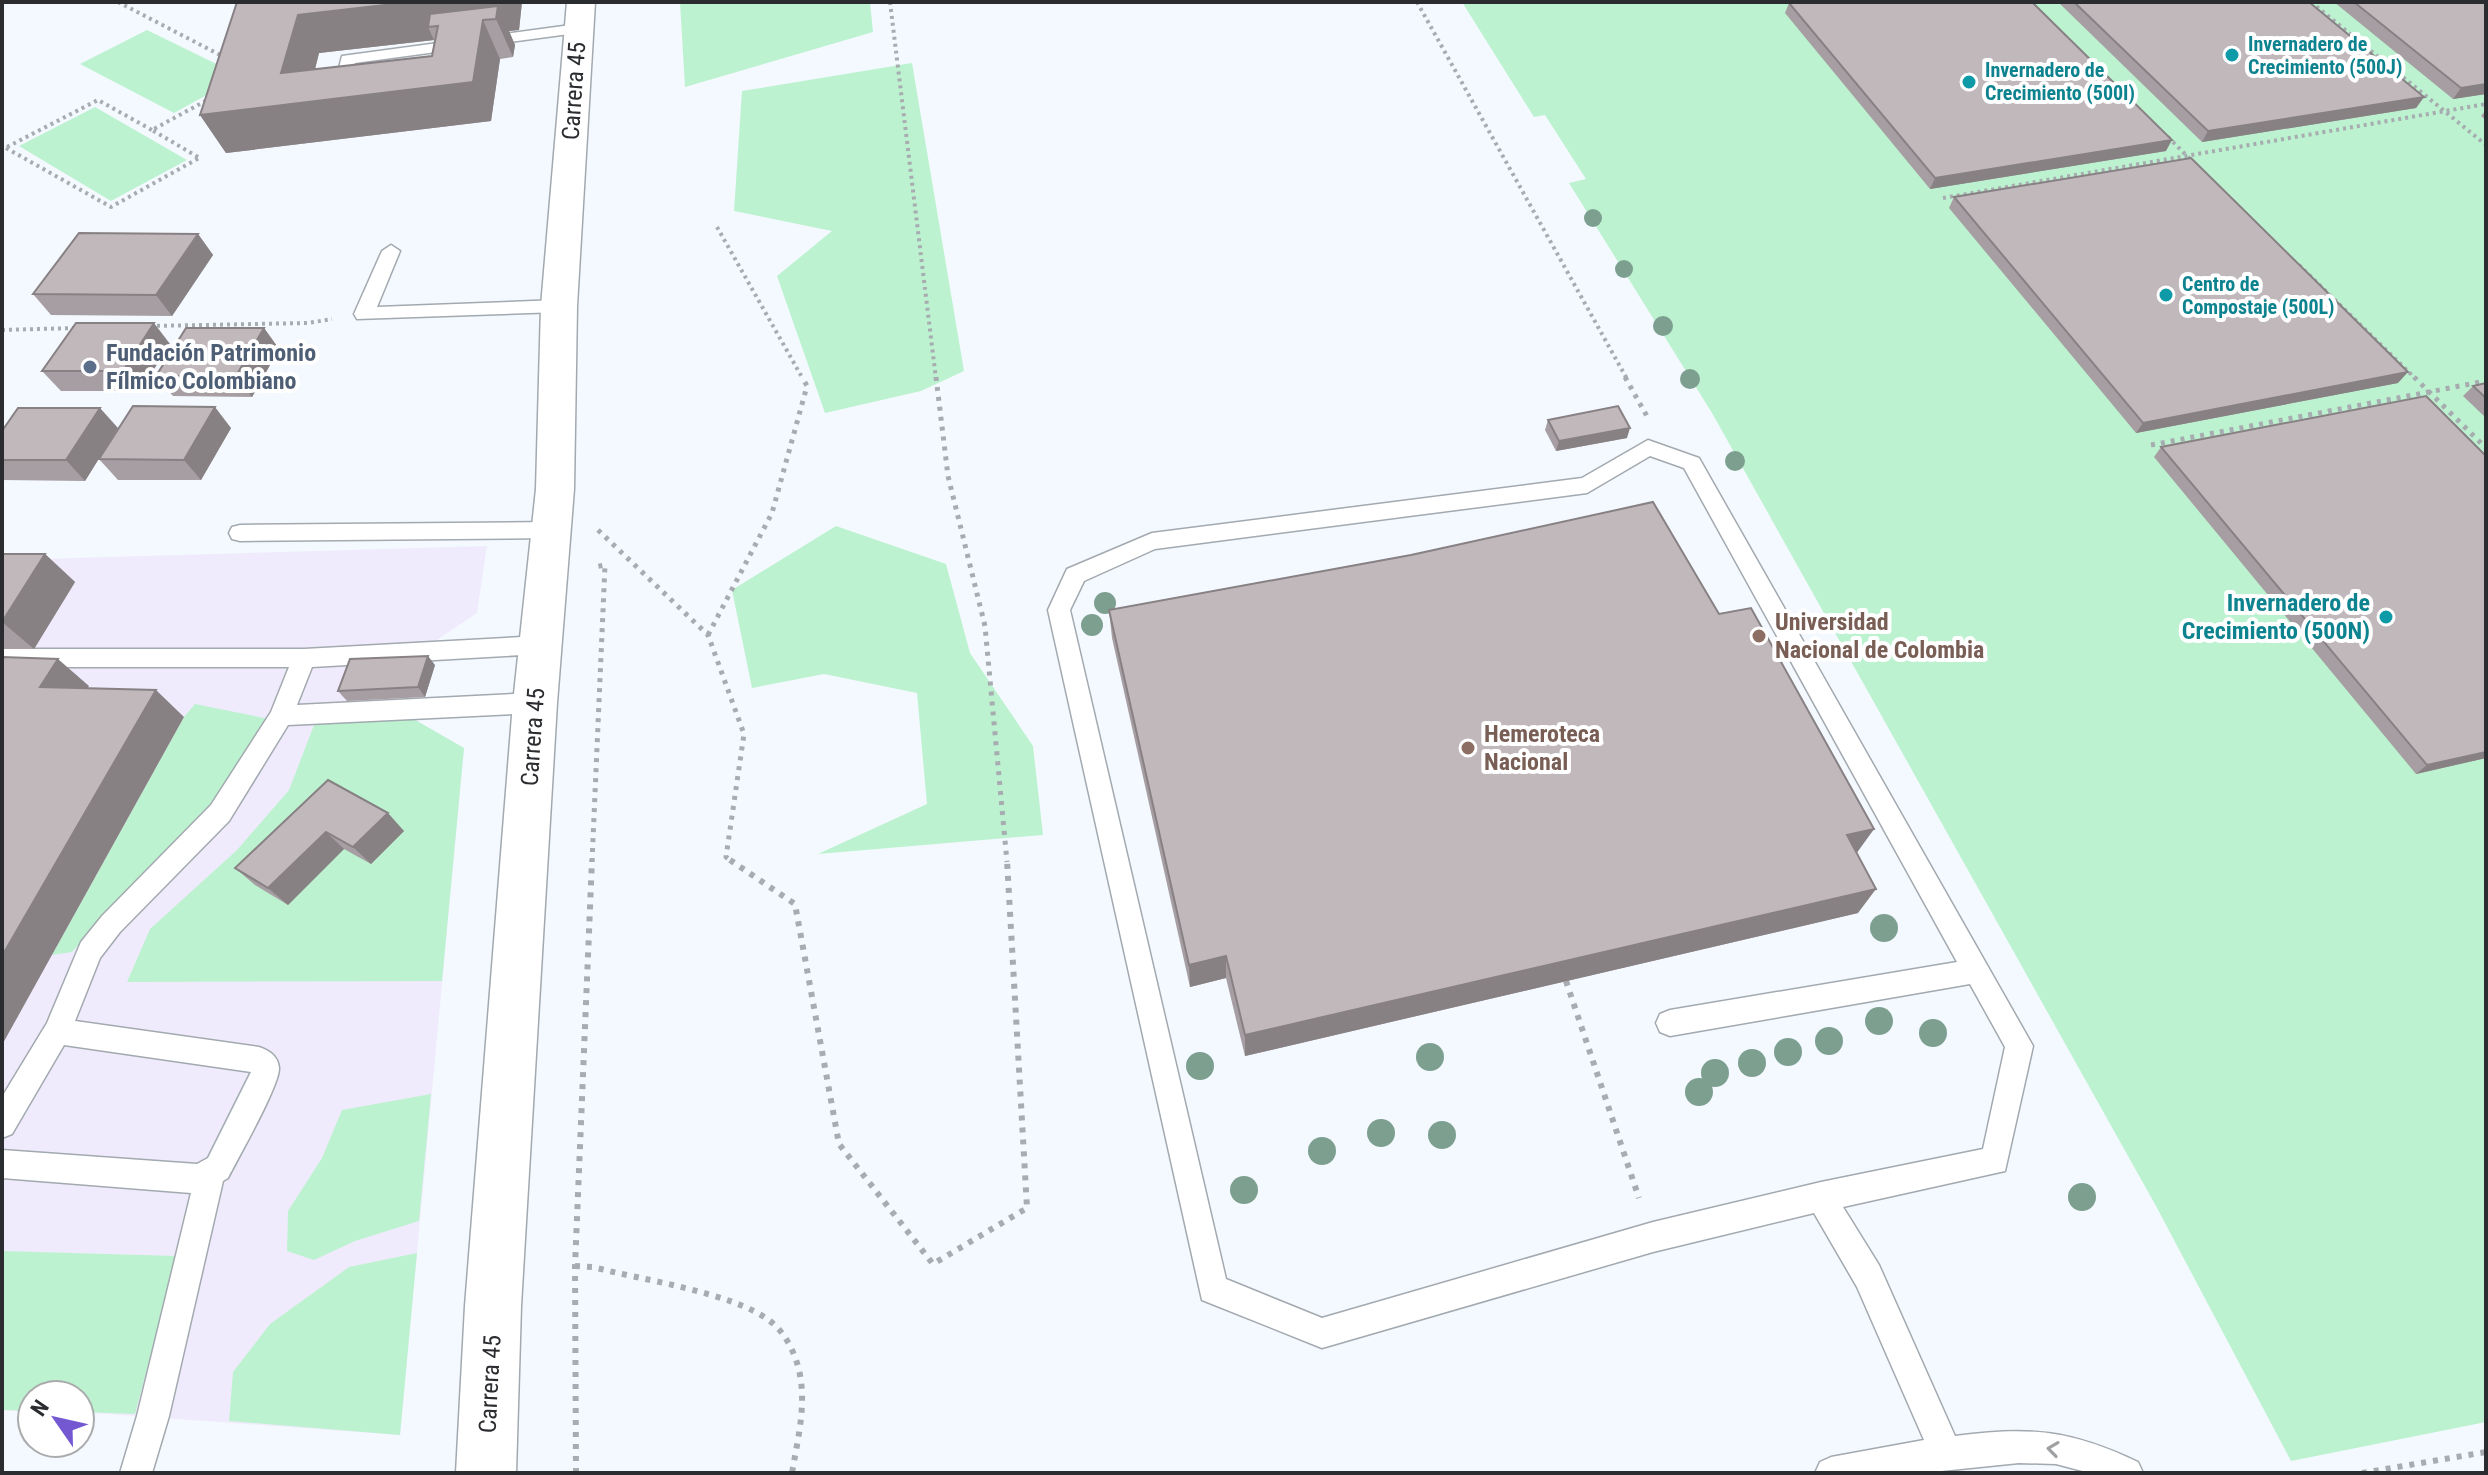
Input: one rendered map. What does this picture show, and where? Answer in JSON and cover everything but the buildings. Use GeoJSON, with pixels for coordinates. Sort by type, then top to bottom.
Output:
{"type":"FeatureCollection","features":[{"type":"Feature","properties":{"kind":"street","name":"Carrera 45"},"geometry":{"type":"LineString","coordinates":[[486,1473],[493,1306],[535,703],[552,510],[559,306],[579,16]]}},
{"type":"Feature","properties":{"kind":"lane"},"geometry":{"type":"LineString","coordinates":[[339,98],[348,59],[418,56],[579,16]]}},
{"type":"Feature","properties":{"kind":"lane"},"geometry":{"type":"LineString","coordinates":[[391,251],[364,314],[559,306]]}},
{"type":"Feature","properties":{"kind":"lane"},"geometry":{"type":"LineString","coordinates":[[1648,447],[1692,463],[1974,971],[2019,1046],[1995,1161],[1821,1197],[1653,1237],[1322,1333],[1213,1289],[1059,610],[1075,575],[1152,541],[1587,485],[1648,447]]}},
{"type":"Feature","properties":{"kind":"lane"},"geometry":{"type":"LineString","coordinates":[[240,533],[552,510]]}},
{"type":"Feature","properties":{"kind":"lane"},"geometry":{"type":"LineString","coordinates":[[2,658],[304,658],[541,645]]}},
{"type":"Feature","properties":{"kind":"lane"},"geometry":{"type":"LineString","coordinates":[[2,1124],[57,1031],[90,951],[111,924],[220,813],[281,716],[304,658]]}},
{"type":"Feature","properties":{"kind":"lane"},"geometry":{"type":"LineString","coordinates":[[281,716],[535,703]]}},
{"type":"Feature","properties":{"kind":"lane"},"geometry":{"type":"LineString","coordinates":[[1670,1023],[1974,971]]}},
{"type":"Feature","properties":{"kind":"lane"},"geometry":{"type":"LineString","coordinates":[[2,1164],[200,1179],[218,1168],[265,1073],[265,1065],[259,1060],[57,1031]]}},
{"type":"Feature","properties":{"kind":"lane"},"geometry":{"type":"LineString","coordinates":[[136,1473],[153,1416],[210,1175]]}},
{"type":"Feature","properties":{"kind":"lane"},"geometry":{"type":"LineString","coordinates":[[1821,1197],[1868,1276],[1946,1453]]}},
{"type":"Feature","properties":{"kind":"lane"},"geometry":{"type":"LineString","coordinates":[[1831,1473],[1946,1453],[2046,1447],[2091,1457],[2127,1473]]}},
{"type":"Feature","properties":{"kind":"path"},"geometry":{"type":"LineString","coordinates":[[118,2],[235,63]]}},
{"type":"Feature","properties":{"kind":"path"},"geometry":{"type":"LineString","coordinates":[[552,510],[708,635],[744,734],[726,857],[795,904],[839,1144],[933,1264],[1027,1208],[1012,919],[985,626],[948,476],[890,2]]}},
{"type":"Feature","properties":{"kind":"path"},"geometry":{"type":"LineString","coordinates":[[1417,2],[1648,414],[1648,447]]}},
{"type":"Feature","properties":{"kind":"path"},"geometry":{"type":"LineString","coordinates":[[2311,2],[2486,145]]}},
{"type":"Feature","properties":{"kind":"path"},"geometry":{"type":"LineString","coordinates":[[152,130],[218,94]]}},
{"type":"Feature","properties":{"kind":"path"},"geometry":{"type":"LineString","coordinates":[[98,100],[152,130],[199,158],[111,207],[6,148],[98,100]]}},
{"type":"Feature","properties":{"kind":"path"},"geometry":{"type":"LineString","coordinates":[[1943,198],[2486,104]]}},
{"type":"Feature","properties":{"kind":"path"},"geometry":{"type":"LineString","coordinates":[[2165,134],[2198,167]]}},
{"type":"Feature","properties":{"kind":"path"},"geometry":{"type":"LineString","coordinates":[[708,635],[772,513],[807,386],[717,227]]}},
{"type":"Feature","properties":{"kind":"path"},"geometry":{"type":"LineString","coordinates":[[2297,263],[2486,448]]}},
{"type":"Feature","properties":{"kind":"path"},"geometry":{"type":"LineString","coordinates":[[135,327],[308,323],[364,314]]}},
{"type":"Feature","properties":{"kind":"path"},"geometry":{"type":"LineString","coordinates":[[2,330],[88,328]]}},
{"type":"Feature","properties":{"kind":"path"},"geometry":{"type":"LineString","coordinates":[[2151,445],[2486,381]]}},
{"type":"Feature","properties":{"kind":"path"},"geometry":{"type":"LineString","coordinates":[[576,1473],[575,1266],[605,565]]}},
{"type":"Feature","properties":{"kind":"path"},"geometry":{"type":"LineString","coordinates":[[1566,981],[1653,1237]]}},
{"type":"Feature","properties":{"kind":"path"},"geometry":{"type":"LineString","coordinates":[[575,1266],[593,1267],[744,1308],[769,1320],[786,1339],[802,1382],[792,1473]]}},
{"type":"Feature","properties":{"kind":"path"},"geometry":{"type":"LineString","coordinates":[[2362,1473],[2486,1452]]}},
{"type":"Feature","properties":{"kind":"shaded area"},"geometry":{"type":"Polygon","coordinates":[[[487,546],[477,613],[419,652],[415,666],[435,665],[425,697],[403,698],[398,710],[464,748],[400,1435],[96,1413],[96,1379],[16,1379],[16,1410],[2,1410],[2,560],[487,546]]]}},
{"type":"Feature","properties":{"kind":"green space"},"geometry":{"type":"Polygon","coordinates":[[[680,2],[870,2],[873,32],[685,87],[680,2]]]}},
{"type":"Feature","properties":{"kind":"green space"},"geometry":{"type":"Polygon","coordinates":[[[1462,2],[2486,2],[2486,1422],[2291,1461],[2156,1206],[1712,413],[1569,183],[1586,179],[1545,115],[1534,117],[1462,2]]]}},
{"type":"Feature","properties":{"kind":"green space"},"geometry":{"type":"Polygon","coordinates":[[[147,30],[241,76],[174,113],[80,64],[147,30]]]}},
{"type":"Feature","properties":{"kind":"green space"},"geometry":{"type":"Polygon","coordinates":[[[912,63],[964,371],[921,391],[825,413],[777,276],[832,231],[734,211],[742,91],[912,63]]]}},
{"type":"Feature","properties":{"kind":"green space"},"geometry":{"type":"Polygon","coordinates":[[[95,107],[187,160],[111,201],[19,146],[95,107]]]}},
{"type":"Feature","properties":{"kind":"green space"},"geometry":{"type":"Polygon","coordinates":[[[836,526],[946,564],[970,653],[1033,746],[1043,835],[818,854],[927,804],[917,693],[824,674],[752,688],[732,590],[836,526]]]}},
{"type":"Feature","properties":{"kind":"green space"},"geometry":{"type":"Polygon","coordinates":[[[195,704],[269,719],[195,828],[130,889],[72,952],[52,955],[184,717],[195,704]]]}},
{"type":"Feature","properties":{"kind":"green space"},"geometry":{"type":"Polygon","coordinates":[[[410,717],[464,748],[442,981],[127,982],[150,929],[237,850],[289,790],[314,725],[410,717]]]}},
{"type":"Feature","properties":{"kind":"green space"},"geometry":{"type":"Polygon","coordinates":[[[431,1094],[419,1221],[355,1241],[314,1260],[287,1251],[288,1211],[322,1158],[342,1110],[431,1094]]]}},
{"type":"Feature","properties":{"kind":"green space"},"geometry":{"type":"Polygon","coordinates":[[[2,1251],[177,1256],[135,1414],[96,1413],[96,1379],[16,1379],[16,1410],[2,1410],[2,1251]]]}},
{"type":"Feature","properties":{"kind":"green space"},"geometry":{"type":"Polygon","coordinates":[[[417,1253],[400,1435],[229,1421],[233,1372],[270,1324],[349,1267],[417,1253]]]}},
{"type":"Feature","properties":{"kind":"place","name":"Invernadero de Crecimiento (500J)"},"geometry":{"type":"Point","coordinates":[2232,55]}},
{"type":"Feature","properties":{"kind":"place","name":"Invernadero de Crecimiento (500I)"},"geometry":{"type":"Point","coordinates":[1969,82]}},
{"type":"Feature","properties":{"kind":"place","name":"Centro de Compostaje (500L)"},"geometry":{"type":"Point","coordinates":[2166,295]}},
{"type":"Feature","properties":{"kind":"place","name":"Fundación Patrimonio Fílmico Colombiano"},"geometry":{"type":"Point","coordinates":[90,367]}},
{"type":"Feature","properties":{"kind":"place","name":"Invernadero de Crecimiento (500N)"},"geometry":{"type":"Point","coordinates":[2386,617]}},
{"type":"Feature","properties":{"kind":"place","name":"Universidad Nacional de Colombia"},"geometry":{"type":"Point","coordinates":[1759,636]}},
{"type":"Feature","properties":{"kind":"place","name":"Hemeroteca Nacional"},"geometry":{"type":"Point","coordinates":[1468,748]}}]}
